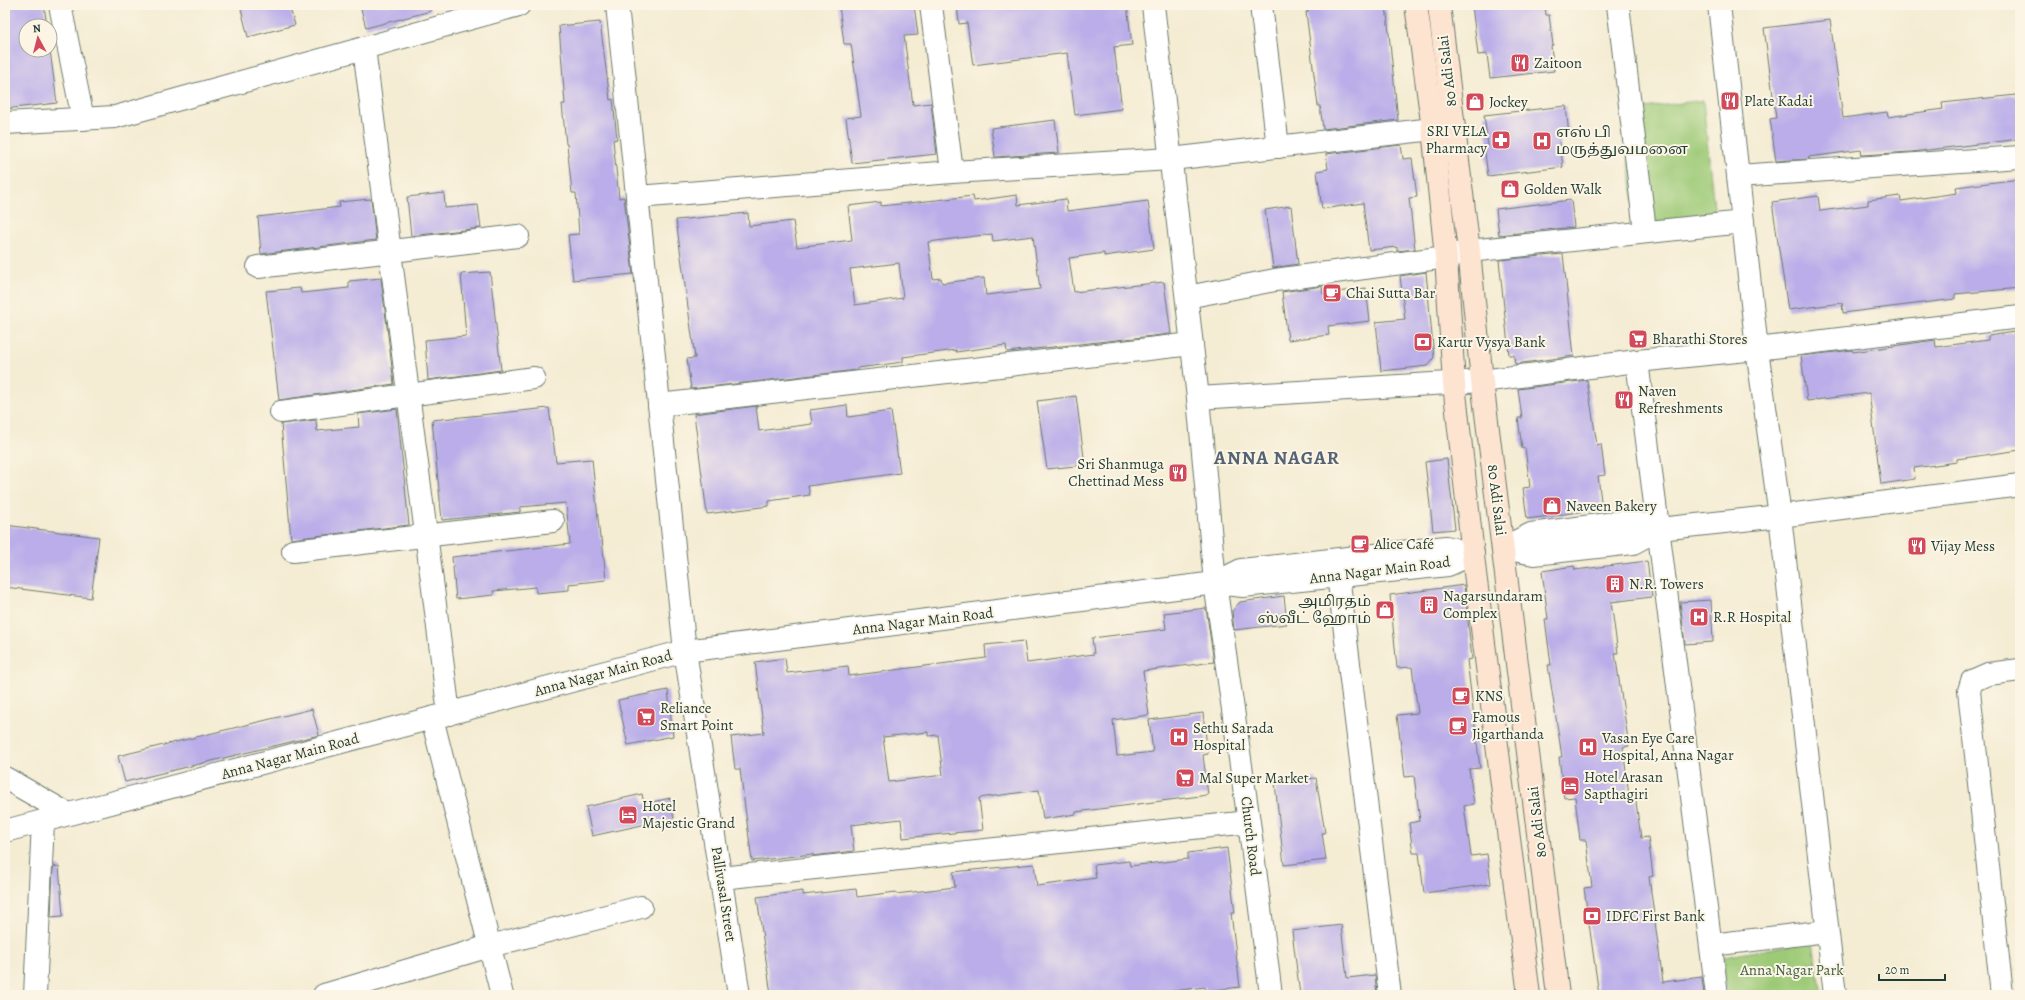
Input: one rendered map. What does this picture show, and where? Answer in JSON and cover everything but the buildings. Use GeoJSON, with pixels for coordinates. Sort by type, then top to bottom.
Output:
{"type":"FeatureCollection","features":[{"type":"Feature","properties":{"kind":"main road","name":"80 Adi Salai"},"geometry":{"type":"LineString","coordinates":[[1416,5],[1433,129],[1446,257],[1454,384],[1473,554],[1529,995]]}},
{"type":"Feature","properties":{"kind":"main road","name":"80 Adi Salai"},"geometry":{"type":"LineString","coordinates":[[1439,5],[1469,251],[1482,381],[1558,995]]}},
{"type":"Feature","properties":{"kind":"street"},"geometry":{"type":"LineString","coordinates":[[60,5],[83,119]]}},
{"type":"Feature","properties":{"kind":"street"},"geometry":{"type":"LineString","coordinates":[[5,123],[115,117],[519,5]]}},
{"type":"Feature","properties":{"kind":"street","name":"Pallivasal Street"},"geometry":{"type":"LineString","coordinates":[[617,5],[686,651],[739,995]]}},
{"type":"Feature","properties":{"kind":"street"},"geometry":{"type":"LineString","coordinates":[[931,5],[952,172]]}},
{"type":"Feature","properties":{"kind":"street","name":"Church Road"},"geometry":{"type":"LineString","coordinates":[[1153,5],[1198,398],[1215,583],[1249,822],[1271,995]]}},
{"type":"Feature","properties":{"kind":"street"},"geometry":{"type":"LineString","coordinates":[[1261,5],[1278,147]]}},
{"type":"Feature","properties":{"kind":"street"},"geometry":{"type":"LineString","coordinates":[[1618,5],[1645,231]]}},
{"type":"Feature","properties":{"kind":"street"},"geometry":{"type":"LineString","coordinates":[[1719,5],[1757,349],[1780,516],[1835,995]]}},
{"type":"Feature","properties":{"kind":"street"},"geometry":{"type":"LineString","coordinates":[[364,48],[426,536],[440,716],[502,995]]}},
{"type":"Feature","properties":{"kind":"street"},"geometry":{"type":"LineString","coordinates":[[637,197],[952,172],[1171,159],[1433,129]]}},
{"type":"Feature","properties":{"kind":"street"},"geometry":{"type":"LineString","coordinates":[[1738,176],[2020,157]]}},
{"type":"Feature","properties":{"kind":"street"},"geometry":{"type":"LineString","coordinates":[[1187,297],[1274,280],[1446,257],[1469,251],[1645,231],[1743,222]]}},
{"type":"Feature","properties":{"kind":"street"},"geometry":{"type":"LineString","coordinates":[[258,267],[518,236]]}},
{"type":"Feature","properties":{"kind":"street"},"geometry":{"type":"LineString","coordinates":[[1198,398],[1454,384],[1637,361],[1757,349],[2020,317]]}},
{"type":"Feature","properties":{"kind":"street"},"geometry":{"type":"LineString","coordinates":[[659,406],[1192,344]]}},
{"type":"Feature","properties":{"kind":"street"},"geometry":{"type":"LineString","coordinates":[[1637,361],[1717,995]]}},
{"type":"Feature","properties":{"kind":"street"},"geometry":{"type":"LineString","coordinates":[[281,412],[534,378]]}},
{"type":"Feature","properties":{"kind":"street"},"geometry":{"type":"LineString","coordinates":[[1473,554],[1503,548],[1534,554],[1633,543],[1659,529],[1780,516],[2020,485]]}},
{"type":"Feature","properties":{"kind":"street"},"geometry":{"type":"LineString","coordinates":[[293,551],[553,521]]}},
{"type":"Feature","properties":{"kind":"street","name":"Anna Nagar Main Road"},"geometry":{"type":"LineString","coordinates":[[1215,583],[1241,570],[1446,547],[1473,554]]}},
{"type":"Feature","properties":{"kind":"street","name":"Anna Nagar Main Road"},"geometry":{"type":"LineString","coordinates":[[5,831],[686,651],[1215,583],[1243,586],[1448,564],[1473,554]]}},
{"type":"Feature","properties":{"kind":"street"},"geometry":{"type":"LineString","coordinates":[[1338,576],[1390,995]]}},
{"type":"Feature","properties":{"kind":"street"},"geometry":{"type":"LineString","coordinates":[[2002,995],[1969,691],[1972,681],[1988,674],[2020,670]]}},
{"type":"Feature","properties":{"kind":"street"},"geometry":{"type":"LineString","coordinates":[[5,778],[68,814]]}},
{"type":"Feature","properties":{"kind":"street"},"geometry":{"type":"LineString","coordinates":[[35,995],[43,821]]}},
{"type":"Feature","properties":{"kind":"street"},"geometry":{"type":"LineString","coordinates":[[721,878],[1249,822]]}},
{"type":"Feature","properties":{"kind":"street"},"geometry":{"type":"LineString","coordinates":[[324,995],[490,946],[641,907]]}},
{"type":"Feature","properties":{"kind":"street"},"geometry":{"type":"LineString","coordinates":[[1711,945],[1827,931]]}},
{"type":"Feature","properties":{"kind":"green space"},"geometry":{"type":"Polygon","coordinates":[[[1703,100],[1715,218],[1636,225],[1623,111],[1703,100]]]}},
{"type":"Feature","properties":{"kind":"green space","name":"Anna Nagar Park"},"geometry":{"type":"Polygon","coordinates":[[[1813,941],[1821,995],[1727,995],[1723,957],[1813,941]]]}},
{"type":"Feature","properties":{"kind":"place","name":"Zaitoon"},"geometry":{"type":"Point","coordinates":[1520,63]}},
{"type":"Feature","properties":{"kind":"place","name":"Plate Kadai"},"geometry":{"type":"Point","coordinates":[1730,101]}},
{"type":"Feature","properties":{"kind":"place","name":"Jockey"},"geometry":{"type":"Point","coordinates":[1475,102]}},
{"type":"Feature","properties":{"kind":"place","name":"SRI VELA Pharmacy"},"geometry":{"type":"Point","coordinates":[1501,140]}},
{"type":"Feature","properties":{"kind":"place","name":"எஸ் பி மருத்துவமனை"},"geometry":{"type":"Point","coordinates":[1542,141]}},
{"type":"Feature","properties":{"kind":"place","name":"Golden Walk"},"geometry":{"type":"Point","coordinates":[1510,189]}},
{"type":"Feature","properties":{"kind":"place","name":"Chai Sutta Bar"},"geometry":{"type":"Point","coordinates":[1332,293]}},
{"type":"Feature","properties":{"kind":"place","name":"Bharathi Stores"},"geometry":{"type":"Point","coordinates":[1638,339]}},
{"type":"Feature","properties":{"kind":"place","name":"Karur Vysya Bank"},"geometry":{"type":"Point","coordinates":[1423,342]}},
{"type":"Feature","properties":{"kind":"place","name":"Naven Refreshments"},"geometry":{"type":"Point","coordinates":[1624,400]}},
{"type":"Feature","properties":{"kind":"place","name":"Sri Shanmuga Chettinad Mess"},"geometry":{"type":"Point","coordinates":[1178,473]}},
{"type":"Feature","properties":{"kind":"place","name":"Naveen Bakery"},"geometry":{"type":"Point","coordinates":[1552,506]}},
{"type":"Feature","properties":{"kind":"place","name":"Alice Café"},"geometry":{"type":"Point","coordinates":[1360,544]}},
{"type":"Feature","properties":{"kind":"place","name":"Vijay Mess"},"geometry":{"type":"Point","coordinates":[1917,546]}},
{"type":"Feature","properties":{"kind":"place","name":"N.R. Towers"},"geometry":{"type":"Point","coordinates":[1615,584]}},
{"type":"Feature","properties":{"kind":"place","name":"Nagarsundaram Complex"},"geometry":{"type":"Point","coordinates":[1429,605]}},
{"type":"Feature","properties":{"kind":"place","name":"அமிரதம் ஸ்வீட் ஹோம்"},"geometry":{"type":"Point","coordinates":[1385,610]}},
{"type":"Feature","properties":{"kind":"place","name":"R.R Hospital"},"geometry":{"type":"Point","coordinates":[1699,617]}},
{"type":"Feature","properties":{"kind":"place","name":"KNS"},"geometry":{"type":"Point","coordinates":[1461,696]}},
{"type":"Feature","properties":{"kind":"place","name":"Reliance Smart Point"},"geometry":{"type":"Point","coordinates":[646,717]}},
{"type":"Feature","properties":{"kind":"place","name":"Famous Jigarthanda"},"geometry":{"type":"Point","coordinates":[1458,726]}},
{"type":"Feature","properties":{"kind":"place","name":"Sethu Sarada Hospital"},"geometry":{"type":"Point","coordinates":[1179,737]}},
{"type":"Feature","properties":{"kind":"place","name":"Vasan Eye Care Hospital, Anna Nagar"},"geometry":{"type":"Point","coordinates":[1588,747]}},
{"type":"Feature","properties":{"kind":"place","name":"Mal Super Market"},"geometry":{"type":"Point","coordinates":[1185,778]}},
{"type":"Feature","properties":{"kind":"place","name":"Hotel Arasan Sapthagiri"},"geometry":{"type":"Point","coordinates":[1570,786]}},
{"type":"Feature","properties":{"kind":"place","name":"Hotel Majestic Grand"},"geometry":{"type":"Point","coordinates":[628,815]}},
{"type":"Feature","properties":{"kind":"place","name":"IDFC First Bank"},"geometry":{"type":"Point","coordinates":[1592,916]}},
{"type":"Feature","properties":{"kind":"district","name":"ANNA NAGAR"},"geometry":{"type":"Point","coordinates":[1277,457]}}]}
